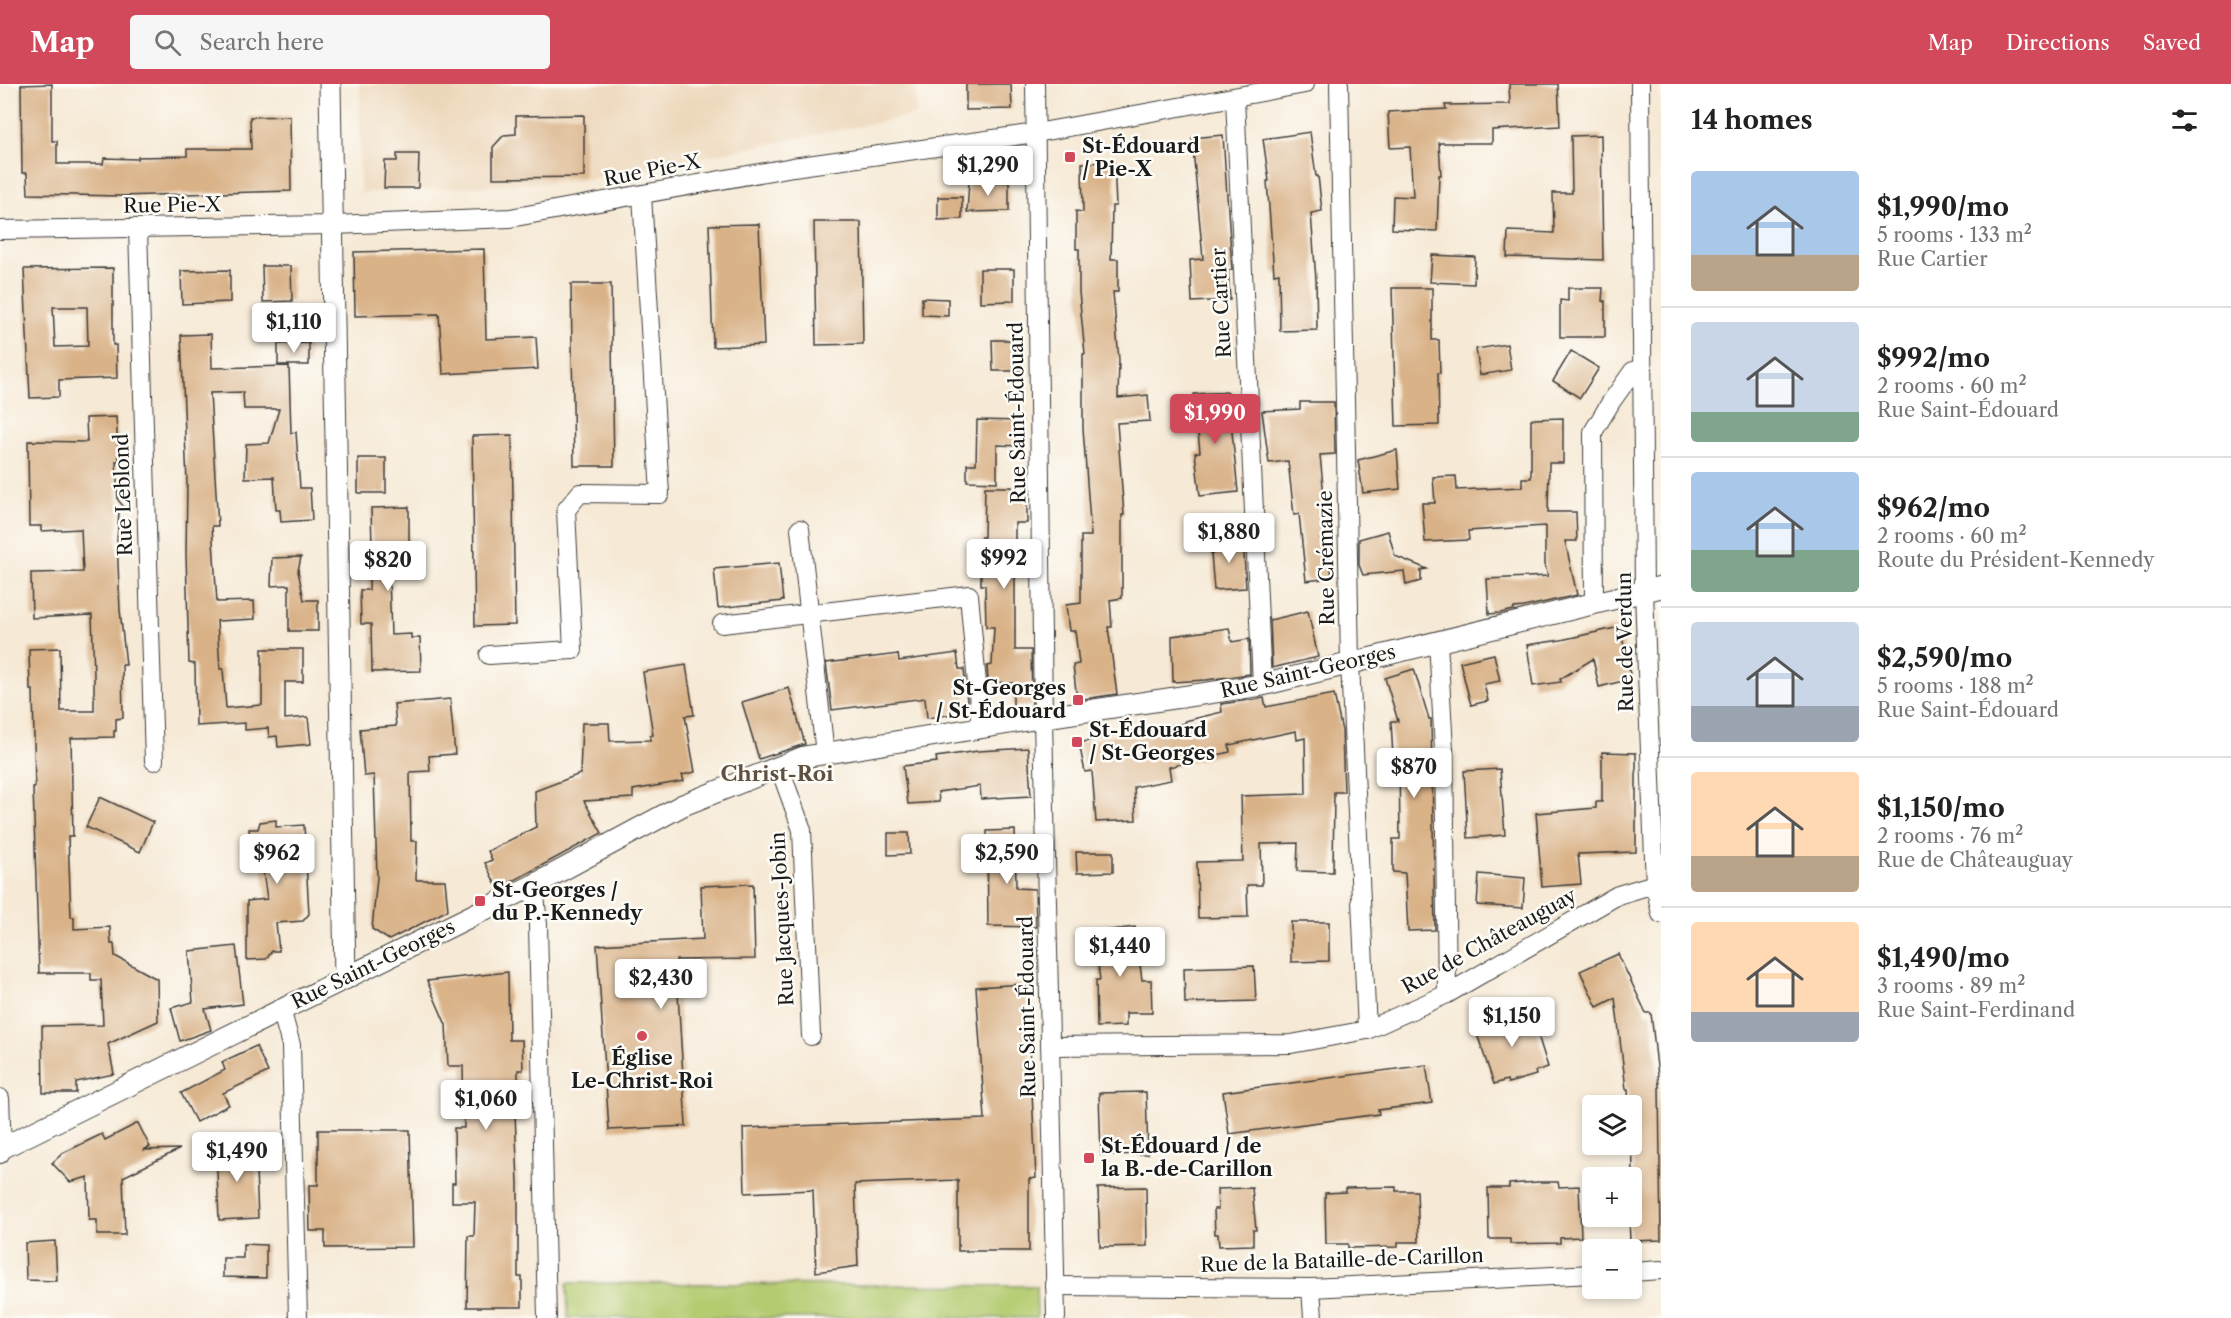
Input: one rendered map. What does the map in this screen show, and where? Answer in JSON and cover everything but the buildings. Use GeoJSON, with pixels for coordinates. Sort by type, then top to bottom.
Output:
{"type":"FeatureCollection","features":[{"type":"Feature","properties":{"kind":"street"},"geometry":{"type":"LineString","coordinates":[[330,84],[345,979]]}},
{"type":"Feature","properties":{"kind":"street","name":"Rue Saint-Édouard"},"geometry":{"type":"LineString","coordinates":[[1035,84],[1056,1318]]}},
{"type":"Feature","properties":{"kind":"street","name":"Rue Pie-X"},"geometry":{"type":"LineString","coordinates":[[0,230],[333,225],[510,218],[793,167],[1036,133],[1305,84]]}},
{"type":"Feature","properties":{"kind":"street","name":"Rue Crémazie"},"geometry":{"type":"LineString","coordinates":[[1339,84],[1350,663],[1367,1030]]}},
{"type":"Feature","properties":{"kind":"street","name":"Rue de Verdun"},"geometry":{"type":"LineString","coordinates":[[1640,84],[1643,368],[1653,590],[1658,883],[1661,915]]}},
{"type":"Feature","properties":{"kind":"street","name":"Rue Cartier"},"geometry":{"type":"LineString","coordinates":[[1235,98],[1262,685]]}},
{"type":"Feature","properties":{"kind":"street"},"geometry":{"type":"LineString","coordinates":[[489,655],[573,650],[566,510],[580,493],[660,494],[642,195]]}},
{"type":"Feature","properties":{"kind":"street","name":"Rue Leblond"},"geometry":{"type":"LineString","coordinates":[[138,228],[153,761]]}},
{"type":"Feature","properties":{"kind":"street","name":"Rue de Verdun"},"geometry":{"type":"LineString","coordinates":[[1594,604],[1593,432],[1633,371],[1643,368]]}},
{"type":"Feature","properties":{"kind":"street"},"geometry":{"type":"LineString","coordinates":[[800,529],[825,754]]}},
{"type":"Feature","properties":{"kind":"street","name":"Rue Saint-Georges"},"geometry":{"type":"LineString","coordinates":[[1,1151],[281,1009],[534,885],[683,805],[804,757],[1262,685],[1653,590]]}},
{"type":"Feature","properties":{"kind":"street"},"geometry":{"type":"LineString","coordinates":[[722,624],[969,595],[981,728]]}},
{"type":"Feature","properties":{"kind":"street"},"geometry":{"type":"LineString","coordinates":[[1438,641],[1444,750],[1447,994]]}},
{"type":"Feature","properties":{"kind":"street","name":"Rue Jacques-Jobin"},"geometry":{"type":"LineString","coordinates":[[779,766],[802,830],[811,1036]]}},
{"type":"Feature","properties":{"kind":"street","name":"Rue de Châteauguay"},"geometry":{"type":"LineString","coordinates":[[1051,1046],[1291,1044],[1367,1030],[1447,994],[1618,895],[1658,883]]}},
{"type":"Feature","properties":{"kind":"street"},"geometry":{"type":"LineString","coordinates":[[534,885],[547,1318]]}},
{"type":"Feature","properties":{"kind":"street"},"geometry":{"type":"LineString","coordinates":[[281,1009],[291,1045],[298,1318]]}},
{"type":"Feature","properties":{"kind":"street"},"geometry":{"type":"LineString","coordinates":[[0,1098],[1,1151]]}},
{"type":"Feature","properties":{"kind":"street"},"geometry":{"type":"LineString","coordinates":[[1642,1271],[1661,1270]]}},
{"type":"Feature","properties":{"kind":"street","name":"Rue de la Bataille-de-Carillon"},"geometry":{"type":"LineString","coordinates":[[1055,1286],[1311,1288],[1582,1275]]}},
{"type":"Feature","properties":{"kind":"street"},"geometry":{"type":"LineString","coordinates":[[1311,1288],[1313,1318]]}},
{"type":"Feature","properties":{"kind":"shaded area"},"geometry":{"type":"Polygon","coordinates":[[[360,84],[916,84],[916,115],[579,181],[360,193],[360,84]]]}},
{"type":"Feature","properties":{"kind":"green space"},"geometry":{"type":"Polygon","coordinates":[[[567,1283],[1036,1286],[1037,1318],[568,1318],[567,1283]]]}},
{"type":"Feature","properties":{"kind":"place","name":"St-Édouard / Pie-X"},"geometry":{"type":"Point","coordinates":[1070,157]}},
{"type":"Feature","properties":{"kind":"place","name":"St-Georges / St-Édouard"},"geometry":{"type":"Point","coordinates":[1078,700]}},
{"type":"Feature","properties":{"kind":"place","name":"St-Édouard / St-Georges"},"geometry":{"type":"Point","coordinates":[1077,742]}},
{"type":"Feature","properties":{"kind":"place","name":"St-Georges / du P.-Kennedy"},"geometry":{"type":"Point","coordinates":[480,901]}},
{"type":"Feature","properties":{"kind":"place","name":"Église Le-Christ-Roi"},"geometry":{"type":"Point","coordinates":[642,1036]}},
{"type":"Feature","properties":{"kind":"place","name":"St-Édouard / de la B.-de-Carillon"},"geometry":{"type":"Point","coordinates":[1089,1158]}},
{"type":"Feature","properties":{"kind":"district","name":"Christ-Roi"},"geometry":{"type":"Point","coordinates":[777,773]}}]}
